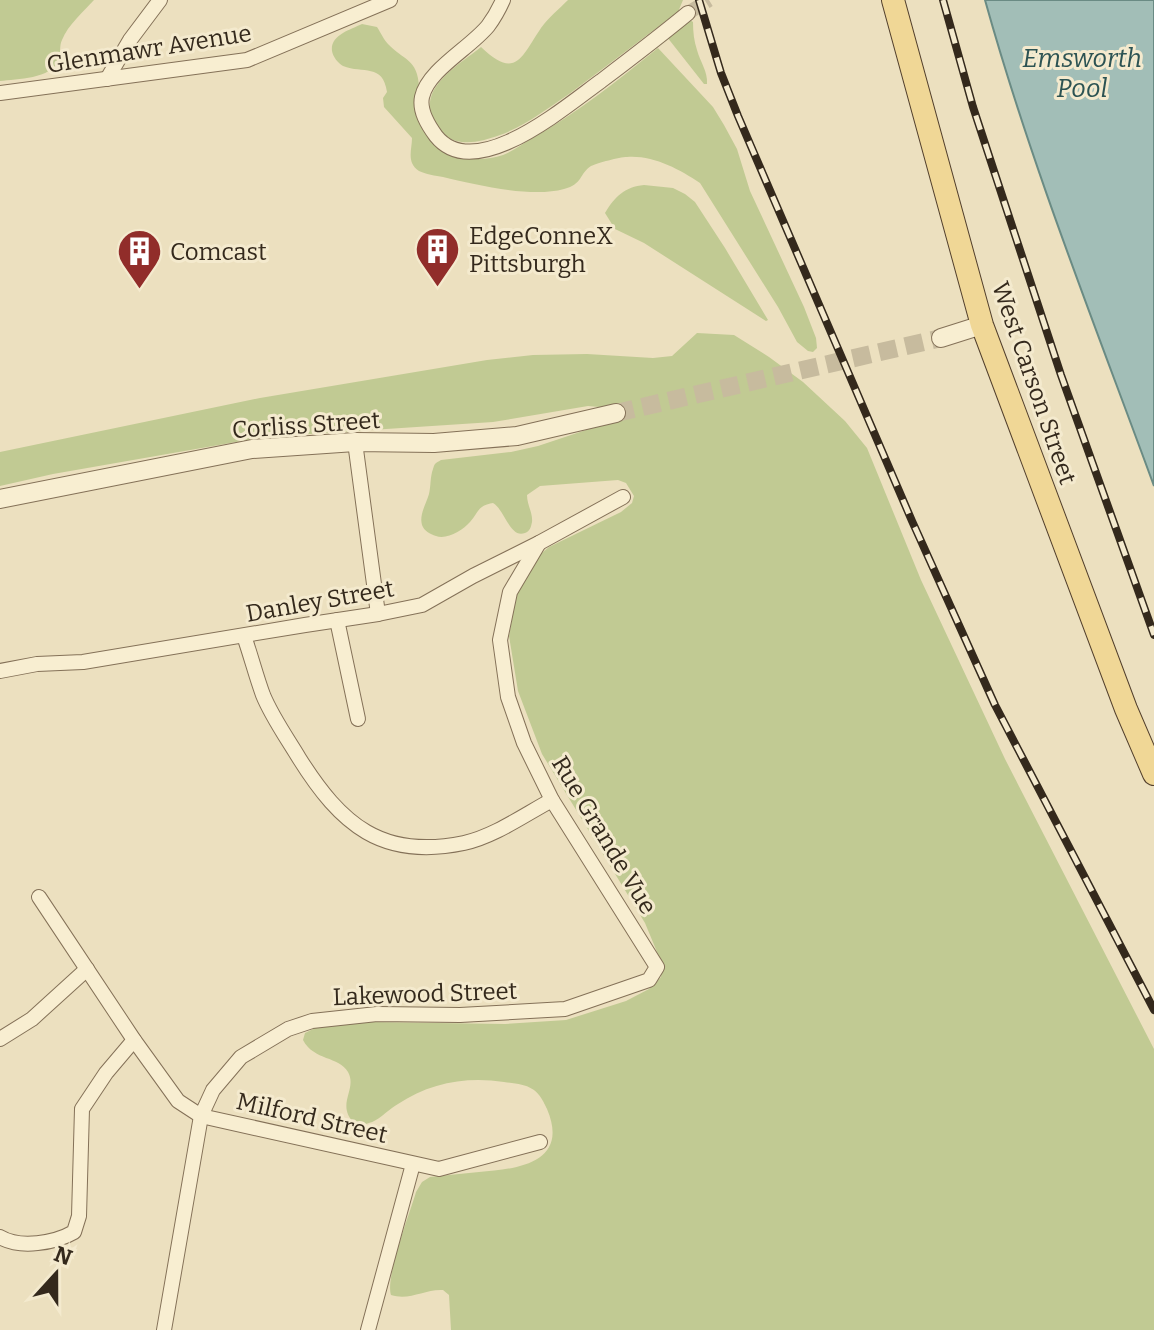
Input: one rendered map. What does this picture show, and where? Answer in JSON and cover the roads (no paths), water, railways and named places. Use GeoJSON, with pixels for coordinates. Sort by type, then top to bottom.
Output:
{"type":"FeatureCollection","features":[{"type":"Feature","properties":{"kind":"main road","name":"West Carson Street"},"geometry":{"type":"LineString","coordinates":[[893,0],[982,325],[1126,709],[1154,774]]}},
{"type":"Feature","properties":{"kind":"street"},"geometry":{"type":"LineString","coordinates":[[107,79],[130,40],[160,0]]}},
{"type":"Feature","properties":{"kind":"street","name":"Glenmawr Avenue"},"geometry":{"type":"LineString","coordinates":[[0,93],[247,60],[390,0]]}},
{"type":"Feature","properties":{"kind":"street"},"geometry":{"type":"LineString","coordinates":[[503,0],[487,27],[438,71],[421,100],[423,114],[435,134],[457,151],[478,151],[503,144],[545,122],[688,13]]}},
{"type":"Feature","properties":{"kind":"street"},"geometry":{"type":"LineString","coordinates":[[941,338],[982,325]]}},
{"type":"Feature","properties":{"kind":"street","name":"Corliss Street"},"geometry":{"type":"LineString","coordinates":[[0,499],[252,449],[355,442],[434,443],[517,436],[616,413]]}},
{"type":"Feature","properties":{"kind":"street"},"geometry":{"type":"LineString","coordinates":[[355,442],[378,614]]}},
{"type":"Feature","properties":{"kind":"street","name":"Danley Street"},"geometry":{"type":"LineString","coordinates":[[0,671],[37,664],[83,662],[422,605],[623,497]]}},
{"type":"Feature","properties":{"kind":"street","name":"Rue Grande Vue"},"geometry":{"type":"LineString","coordinates":[[539,543],[510,592],[500,640],[508,697],[524,743],[552,800],[657,967]]}},
{"type":"Feature","properties":{"kind":"street"},"geometry":{"type":"LineString","coordinates":[[337,620],[358,719]]}},
{"type":"Feature","properties":{"kind":"street"},"geometry":{"type":"LineString","coordinates":[[244,636],[264,697],[314,783],[330,803],[364,831],[410,847],[467,843],[495,832],[552,800]]}},
{"type":"Feature","properties":{"kind":"street"},"geometry":{"type":"LineString","coordinates":[[39,897],[178,1101],[201,1116]]}},
{"type":"Feature","properties":{"kind":"street","name":"Lakewood Street"},"geometry":{"type":"LineString","coordinates":[[164,1330],[201,1116],[213,1090],[241,1057],[288,1029],[312,1021],[377,1014],[460,1015],[565,1009],[649,980],[657,967]]}},
{"type":"Feature","properties":{"kind":"street"},"geometry":{"type":"LineString","coordinates":[[0,1039],[32,1019],[87,969]]}},
{"type":"Feature","properties":{"kind":"street"},"geometry":{"type":"LineString","coordinates":[[0,1237],[7,1241],[34,1243],[63,1238],[74,1232],[79,1216],[82,1109],[106,1073],[134,1040]]}},
{"type":"Feature","properties":{"kind":"street","name":"Milford Street"},"geometry":{"type":"LineString","coordinates":[[201,1116],[439,1169],[540,1142]]}},
{"type":"Feature","properties":{"kind":"street"},"geometry":{"type":"LineString","coordinates":[[368,1330],[413,1164]]}},
{"type":"Feature","properties":{"kind":"water","name":"Emsworth Pool"},"geometry":{"type":"Polygon","coordinates":[[[985,0],[1154,0],[1154,486],[1043,184],[985,0]]]}},
{"type":"Feature","properties":{"kind":"tunnel"},"geometry":{"type":"LineString","coordinates":[[688,13],[709,0]]}},
{"type":"Feature","properties":{"kind":"tunnel"},"geometry":{"type":"LineString","coordinates":[[616,413],[941,338]]}},
{"type":"Feature","properties":{"kind":"railway"},"geometry":{"type":"LineString","coordinates":[[699,0],[721,73],[738,116],[912,521],[995,705],[1154,1010]]}},
{"type":"Feature","properties":{"kind":"railway"},"geometry":{"type":"LineString","coordinates":[[943,0],[973,107],[1061,375],[1154,635]]}},
{"type":"Feature","properties":{"kind":"place","name":"EdgeConneX Pittsburgh"},"geometry":{"type":"Point","coordinates":[438,289]}},
{"type":"Feature","properties":{"kind":"place","name":"Comcast"},"geometry":{"type":"Point","coordinates":[139,291]}}]}
